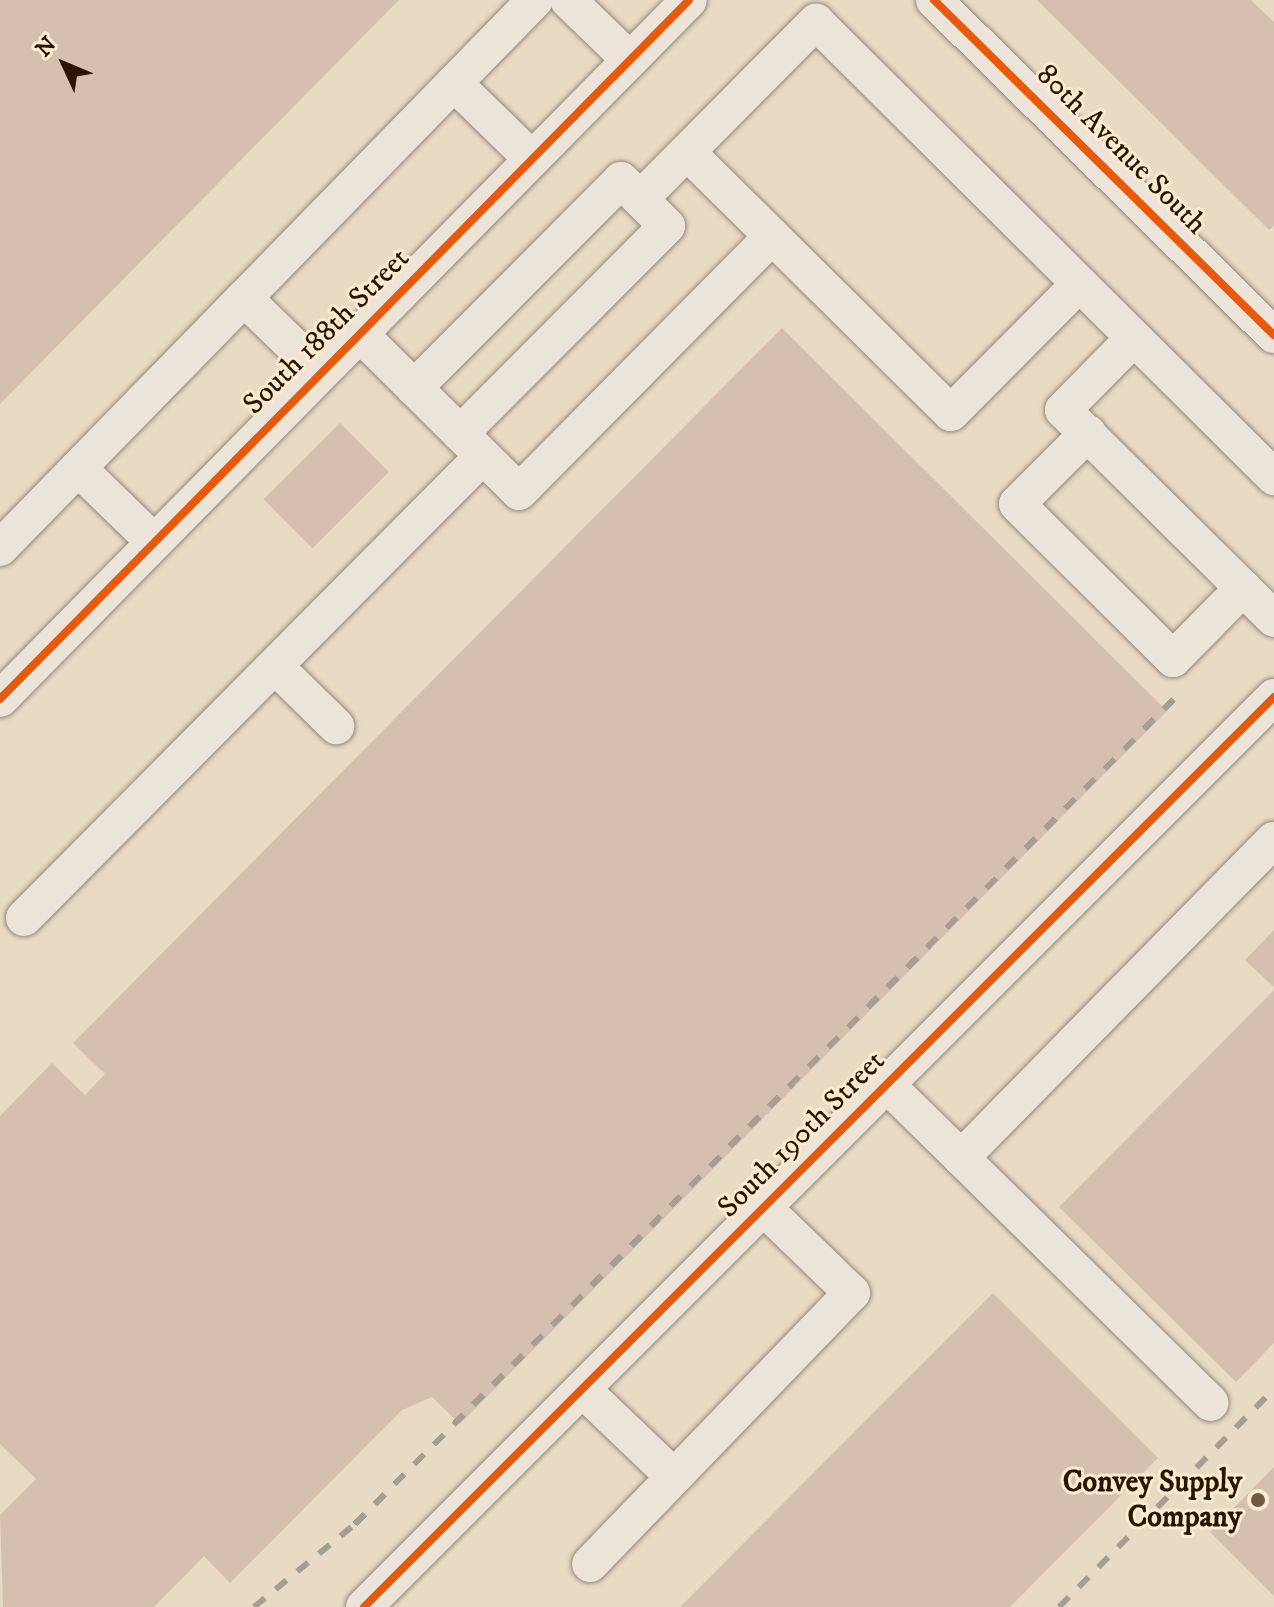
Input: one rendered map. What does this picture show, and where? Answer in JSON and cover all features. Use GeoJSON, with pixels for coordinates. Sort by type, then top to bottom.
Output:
{"type":"FeatureCollection","features":[{"type":"Feature","properties":{"kind":"street"},"geometry":{"type":"LineString","coordinates":[[0,548],[535,0]]}},
{"type":"Feature","properties":{"kind":"street"},"geometry":{"type":"LineString","coordinates":[[568,0],[630,60]]}},
{"type":"Feature","properties":{"kind":"street","name":"South 188th Street"},"geometry":{"type":"LineString","coordinates":[[1,696],[689,0]]}},
{"type":"Feature","properties":{"kind":"street","name":"80th Avenue South"},"geometry":{"type":"LineString","coordinates":[[934,0],[1274,335]]}},
{"type":"Feature","properties":{"kind":"street"},"geometry":{"type":"LineString","coordinates":[[640,199],[816,22],[1274,477]]}},
{"type":"Feature","properties":{"kind":"street"},"geometry":{"type":"LineString","coordinates":[[454,83],[532,159]]}},
{"type":"Feature","properties":{"kind":"street"},"geometry":{"type":"LineString","coordinates":[[687,152],[951,413],[1079,284]]}},
{"type":"Feature","properties":{"kind":"street"},"geometry":{"type":"LineString","coordinates":[[24,918],[275,666],[667,226],[621,180],[414,388]]}},
{"type":"Feature","properties":{"kind":"street"},"geometry":{"type":"LineString","coordinates":[[360,334],[519,492],[772,236]]}},
{"type":"Feature","properties":{"kind":"street"},"geometry":{"type":"LineString","coordinates":[[244,298],[321,373]]}},
{"type":"Feature","properties":{"kind":"street"},"geometry":{"type":"LineString","coordinates":[[1088,433],[1017,504],[1173,659],[1263,600],[1088,433],[1063,410],[1134,338]]}},
{"type":"Feature","properties":{"kind":"street"},"geometry":{"type":"LineString","coordinates":[[78,468],[154,542]]}},
{"type":"Feature","properties":{"kind":"street"},"geometry":{"type":"LineString","coordinates":[[275,666],[336,726]]}},
{"type":"Feature","properties":{"kind":"street","name":"South 190th Street"},"geometry":{"type":"LineString","coordinates":[[364,1607],[1274,697]]}},
{"type":"Feature","properties":{"kind":"street"},"geometry":{"type":"LineString","coordinates":[[961,1158],[1274,840]]}},
{"type":"Feature","properties":{"kind":"street"},"geometry":{"type":"LineString","coordinates":[[886,1084],[1211,1403]]}},
{"type":"Feature","properties":{"kind":"street"},"geometry":{"type":"LineString","coordinates":[[590,1564],[852,1293],[764,1208]]}},
{"type":"Feature","properties":{"kind":"street"},"geometry":{"type":"LineString","coordinates":[[582,1389],[674,1477]]}},
{"type":"Feature","properties":{"kind":"building"},"geometry":{"type":"Polygon","coordinates":[[[0,0],[399,0],[0,404],[0,0]]]}},
{"type":"Feature","properties":{"kind":"building"},"geometry":{"type":"Polygon","coordinates":[[[1037,0],[1251,0],[1274,22],[1274,226],[1269,230],[1037,0]]]}},
{"type":"Feature","properties":{"kind":"building"},"geometry":{"type":"Polygon","coordinates":[[[782,328],[1167,711],[460,1424],[432,1397],[402,1410],[230,1583],[204,1556],[154,1607],[3,1607],[0,1515],[36,1479],[0,1444],[0,1116],[52,1063],[85,1095],[105,1074],[73,1043],[782,328]]]}},
{"type":"Feature","properties":{"kind":"building"},"geometry":{"type":"Polygon","coordinates":[[[340,423],[389,472],[312,548],[264,499],[340,423]]]}},
{"type":"Feature","properties":{"kind":"building"},"geometry":{"type":"Polygon","coordinates":[[[1274,930],[1274,987],[1245,960],[1274,930]]]}},
{"type":"Feature","properties":{"kind":"building"},"geometry":{"type":"Polygon","coordinates":[[[1274,990],[1274,1343],[1236,1382],[1059,1207],[1274,990]]]}},
{"type":"Feature","properties":{"kind":"building"},"geometry":{"type":"Polygon","coordinates":[[[993,1293],[1158,1458],[1010,1607],[680,1607],[993,1293]]]}},
{"type":"Feature","properties":{"kind":"building","name":"Convey Supply Company"},"geometry":{"type":"Polygon","coordinates":[[[1274,1467],[1274,1596],[1210,1532],[1274,1467]]]}},
{"type":"Feature","properties":{"kind":"railway"},"geometry":{"type":"LineString","coordinates":[[254,1607],[355,1524],[1181,692]]}},
{"type":"Feature","properties":{"kind":"railway"},"geometry":{"type":"LineString","coordinates":[[1059,1607],[1274,1389]]}},
{"type":"Feature","properties":{"kind":"cycle path"},"geometry":{"type":"LineString","coordinates":[[0,699],[689,0]]}},
{"type":"Feature","properties":{"kind":"cycle path"},"geometry":{"type":"LineString","coordinates":[[934,0],[1274,335]]}},
{"type":"Feature","properties":{"kind":"cycle path"},"geometry":{"type":"LineString","coordinates":[[364,1607],[1274,697]]}},
{"type":"Feature","properties":{"kind":"place","name":"Convey Supply Company"},"geometry":{"type":"Point","coordinates":[1258,1500]}}]}
